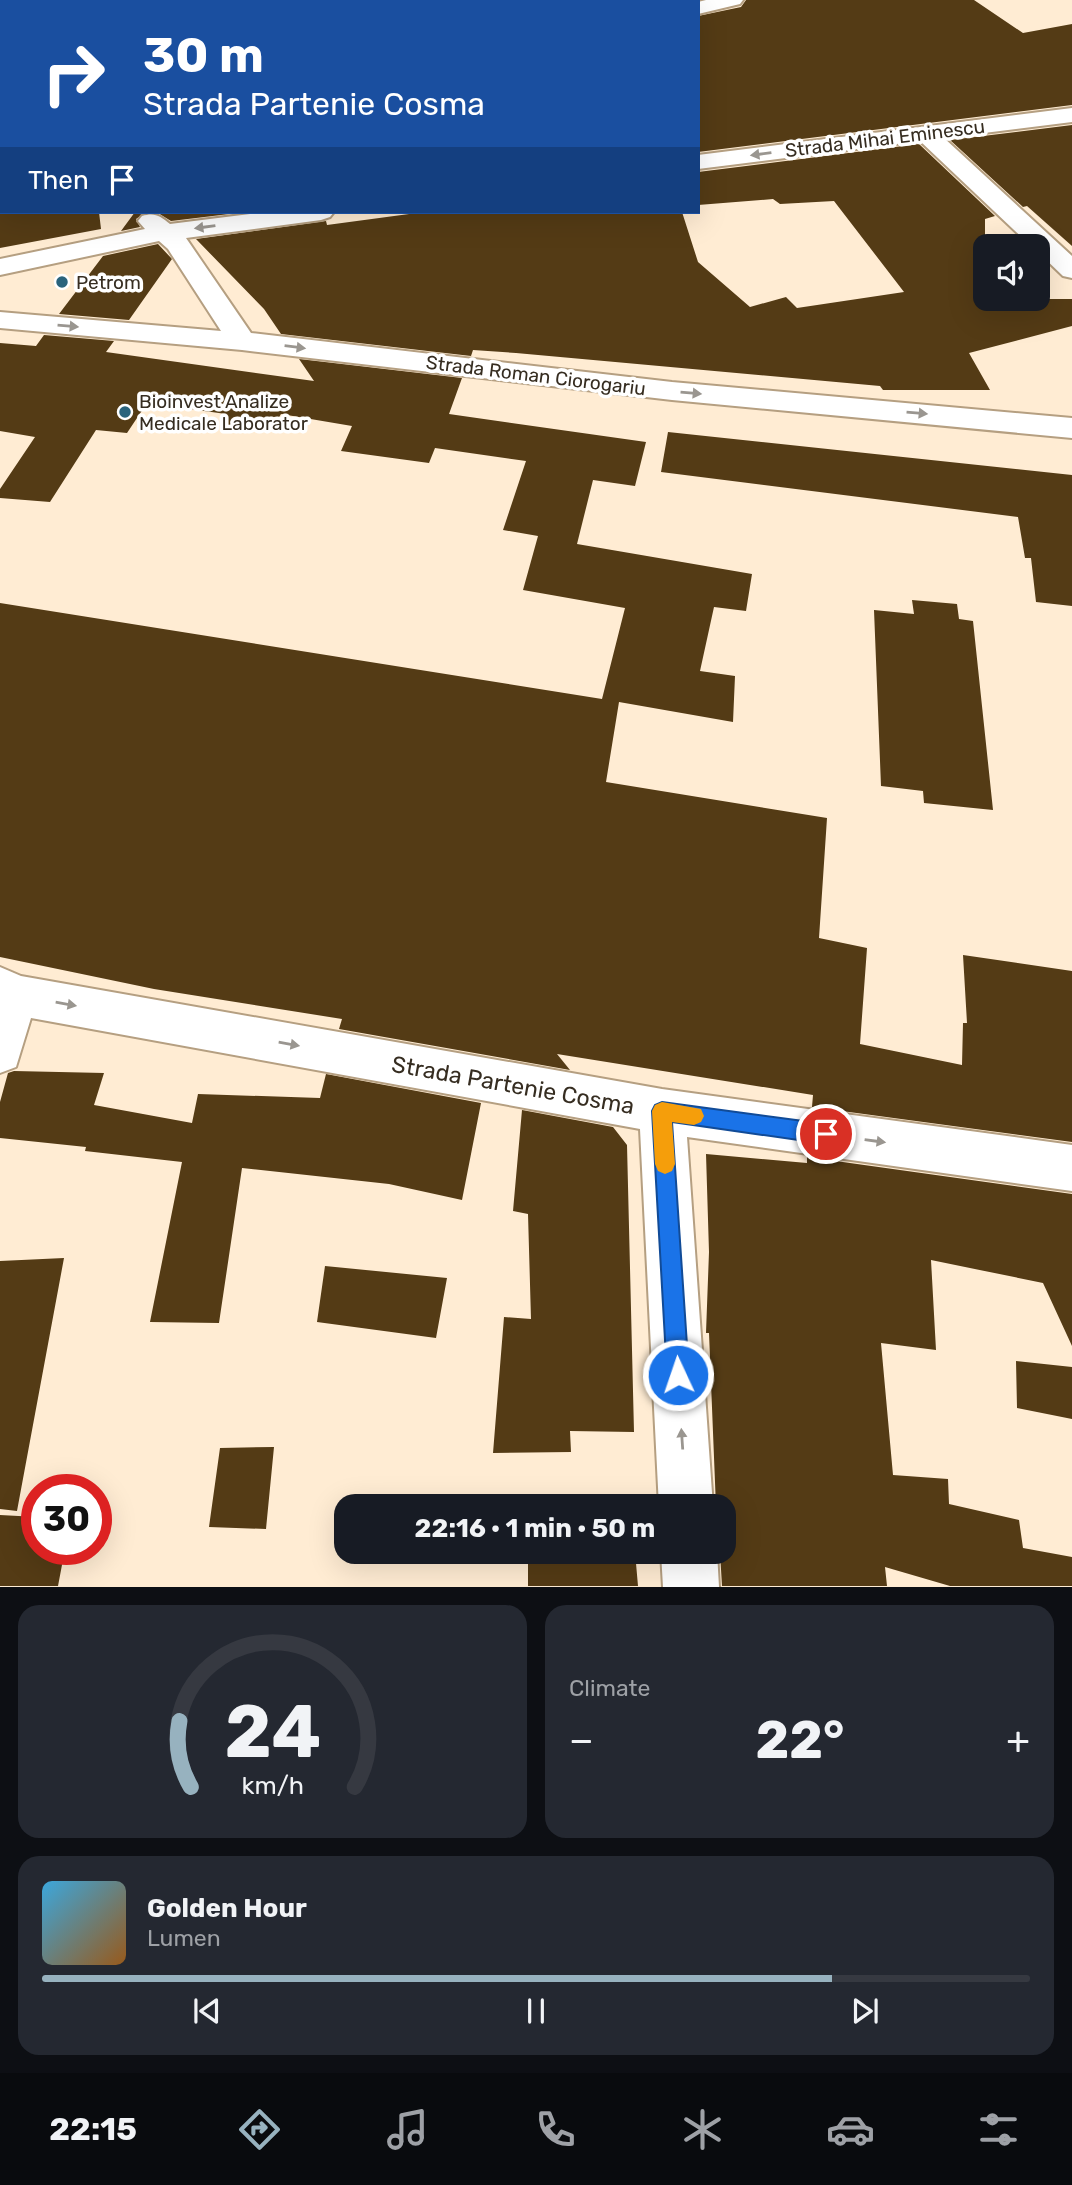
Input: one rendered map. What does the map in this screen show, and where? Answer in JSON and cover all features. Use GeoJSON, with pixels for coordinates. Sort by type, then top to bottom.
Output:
{"type":"FeatureCollection","features":[{"type":"Feature","properties":{"kind":"street"},"geometry":{"type":"LineString","coordinates":[[700,8],[733,0]]}},
{"type":"Feature","properties":{"kind":"street","name":"Strada Mihai Eminescu"},"geometry":{"type":"LineString","coordinates":[[700,162],[1072,115]]}},
{"type":"Feature","properties":{"kind":"street"},"geometry":{"type":"LineString","coordinates":[[924,132],[1072,270]]}},
{"type":"Feature","properties":{"kind":"street"},"geometry":{"type":"LineString","coordinates":[[144,214],[162,233],[178,244],[242,341]]}},
{"type":"Feature","properties":{"kind":"street"},"geometry":{"type":"LineString","coordinates":[[0,267],[162,233],[306,214]]}},
{"type":"Feature","properties":{"kind":"street","name":"Strada Roman Ciorogariu"},"geometry":{"type":"LineString","coordinates":[[0,320],[242,341],[672,391],[1072,428]]}},
{"type":"Feature","properties":{"kind":"street"},"geometry":{"type":"LineString","coordinates":[[0,1052],[8,991]]}},
{"type":"Feature","properties":{"kind":"street","name":"Strada Partenie Cosma"},"geometry":{"type":"LineString","coordinates":[[8,991],[662,1111],[1072,1168]]}},
{"type":"Feature","properties":{"kind":"street"},"geometry":{"type":"LineString","coordinates":[[662,1111],[685,1494]]}},
{"type":"Feature","properties":{"kind":"street"},"geometry":{"type":"LineString","coordinates":[[690,1564],[691,1587]]}},
{"type":"Feature","properties":{"kind":"building"},"geometry":{"type":"Polygon","coordinates":[[[746,0],[974,0],[1023,33],[1072,24],[1072,105],[700,152],[700,16],[741,7],[746,0]]]}},
{"type":"Feature","properties":{"kind":"building"},"geometry":{"type":"Polygon","coordinates":[[[1072,125],[1072,246],[1027,206],[1023,207],[950,140],[1072,125]]]}},
{"type":"Feature","properties":{"kind":"building"},"geometry":{"type":"Polygon","coordinates":[[[919,144],[995,216],[985,219],[985,234],[973,234],[973,311],[1050,311],[1050,299],[1072,299],[1072,326],[969,353],[990,390],[883,390],[880,386],[516,353],[473,350],[471,356],[281,334],[264,309],[196,239],[326,221],[327,225],[409,214],[683,214],[698,262],[750,307],[786,297],[797,308],[904,292],[834,201],[780,204],[773,199],[700,205],[700,172],[919,144]]]}},
{"type":"Feature","properties":{"kind":"building"},"geometry":{"type":"Polygon","coordinates":[[[0,214],[99,214],[101,229],[0,248],[0,214]]]}},
{"type":"Feature","properties":{"kind":"building"},"geometry":{"type":"Polygon","coordinates":[[[134,214],[143,214],[136,219],[140,227],[121,231],[134,214]]]}},
{"type":"Feature","properties":{"kind":"building"},"geometry":{"type":"Polygon","coordinates":[[[160,214],[229,214],[171,221],[160,214]]]}},
{"type":"Feature","properties":{"kind":"building"},"geometry":{"type":"Polygon","coordinates":[[[158,244],[172,259],[129,320],[59,314],[103,256],[158,244]]]}},
{"type":"Feature","properties":{"kind":"building"},"geometry":{"type":"Polygon","coordinates":[[[44,335],[114,341],[106,352],[314,381],[299,359],[462,378],[449,414],[646,442],[635,486],[593,480],[577,544],[752,574],[746,611],[714,607],[700,671],[735,676],[733,722],[619,702],[606,782],[827,818],[819,938],[867,948],[860,1044],[962,1065],[963,1023],[967,1023],[963,955],[1072,971],[1072,1142],[812,1107],[813,1095],[557,1054],[570,1070],[339,1029],[342,1019],[154,989],[0,957],[0,603],[602,699],[625,608],[523,590],[538,536],[503,530],[526,461],[435,448],[429,463],[341,451],[352,426],[281,414],[271,431],[221,424],[226,414],[147,403],[127,433],[96,430],[50,502],[0,498],[0,489],[35,437],[0,431],[0,343],[36,346],[44,335]]]}},
{"type":"Feature","properties":{"kind":"building"},"geometry":{"type":"Polygon","coordinates":[[[668,432],[1072,475],[1072,606],[1036,602],[1031,558],[1025,558],[1018,517],[661,472],[668,432]]]}},
{"type":"Feature","properties":{"kind":"building"},"geometry":{"type":"Polygon","coordinates":[[[912,600],[957,604],[959,619],[973,621],[993,810],[924,803],[923,791],[881,786],[874,610],[914,614],[912,600]]]}},
{"type":"Feature","properties":{"kind":"building"},"geometry":{"type":"Polygon","coordinates":[[[8,1073],[104,1073],[94,1105],[192,1123],[198,1094],[320,1098],[326,1074],[481,1103],[462,1200],[389,1184],[242,1168],[219,1323],[150,1322],[182,1162],[85,1151],[86,1147],[0,1138],[0,1102],[8,1073]]]}},
{"type":"Feature","properties":{"kind":"building"},"geometry":{"type":"Polygon","coordinates":[[[522,1110],[613,1127],[627,1145],[634,1432],[570,1431],[571,1452],[493,1453],[504,1317],[531,1319],[528,1214],[513,1211],[522,1110]]]}},
{"type":"Feature","properties":{"kind":"building"},"geometry":{"type":"Polygon","coordinates":[[[706,1154],[807,1163],[807,1157],[1072,1194],[1072,1346],[1043,1283],[931,1260],[936,1350],[881,1343],[893,1475],[948,1479],[949,1504],[1019,1520],[1023,1548],[1072,1557],[1072,1586],[950,1586],[885,1567],[887,1586],[722,1586],[721,1564],[736,1564],[736,1494],[715,1494],[709,1333],[706,1333],[709,1252],[706,1154]]]}},
{"type":"Feature","properties":{"kind":"building"},"geometry":{"type":"Polygon","coordinates":[[[64,1258],[24,1474],[21,1474],[17,1511],[0,1509],[0,1261],[64,1258]]]}},
{"type":"Feature","properties":{"kind":"building"},"geometry":{"type":"Polygon","coordinates":[[[325,1266],[447,1278],[436,1338],[317,1322],[325,1266]]]}},
{"type":"Feature","properties":{"kind":"building"},"geometry":{"type":"Polygon","coordinates":[[[1016,1361],[1072,1367],[1072,1419],[1017,1408],[1016,1361]]]}},
{"type":"Feature","properties":{"kind":"building"},"geometry":{"type":"Polygon","coordinates":[[[274,1447],[266,1529],[209,1527],[220,1448],[274,1447]]]}},
{"type":"Feature","properties":{"kind":"building"},"geometry":{"type":"Polygon","coordinates":[[[0,1515],[21,1516],[21,1565],[62,1565],[58,1586],[0,1586],[0,1515]]]}},
{"type":"Feature","properties":{"kind":"building"},"geometry":{"type":"Polygon","coordinates":[[[528,1564],[636,1564],[638,1586],[528,1586],[528,1564]]]}},
{"type":"Feature","properties":{"kind":"slow traffic"},"geometry":{"type":"LineString","coordinates":[[665,1164],[662,1111],[694,1116]]}},
{"type":"Feature","properties":{"kind":"place","name":"Petrom"},"geometry":{"type":"Point","coordinates":[62,282]}},
{"type":"Feature","properties":{"kind":"place","name":"Bioinvest Analize Medicale Laborator"},"geometry":{"type":"Point","coordinates":[125,412]}},
{"type":"Feature","properties":{"kind":"route"},"geometry":{"type":"LineString","coordinates":[[678,1375],[662,1111],[826,1134]]}}]}
